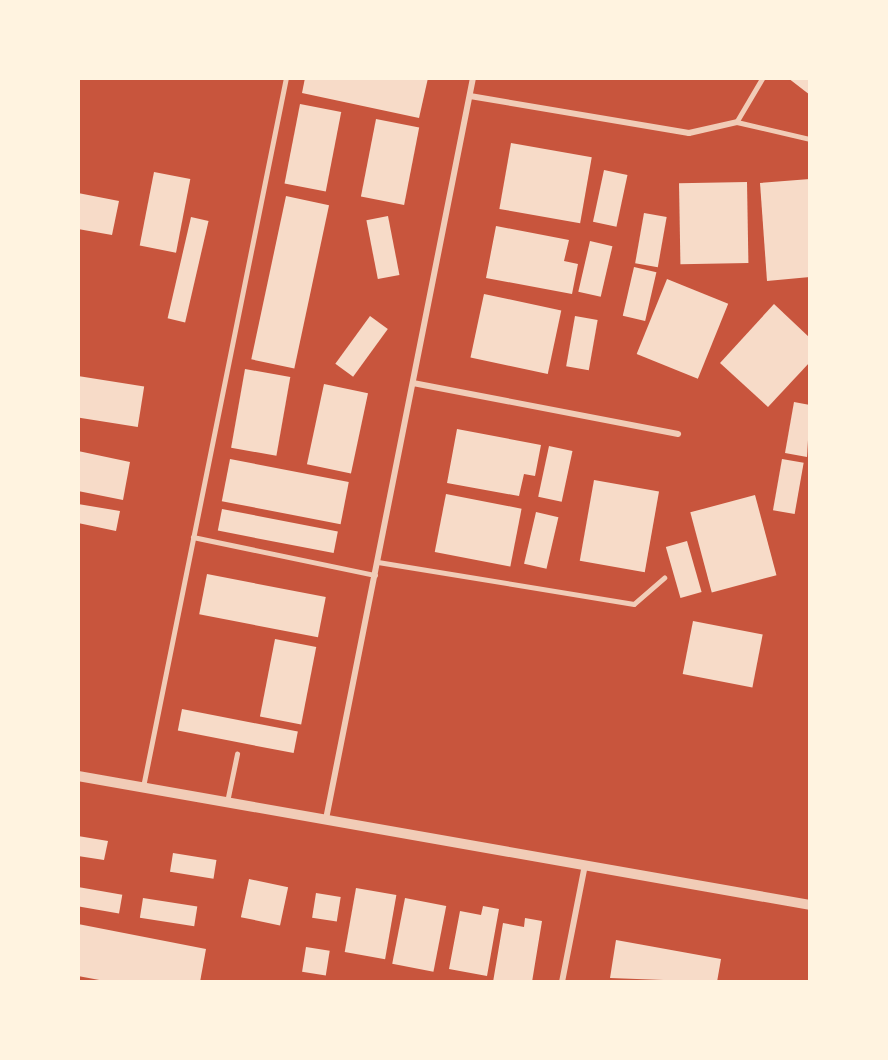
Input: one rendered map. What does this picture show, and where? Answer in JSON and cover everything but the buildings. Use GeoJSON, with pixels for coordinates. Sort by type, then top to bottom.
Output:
{"type":"FeatureCollection","features":[{"type":"Feature","properties":{"kind":"street"},"geometry":{"type":"LineString","coordinates":[[326,819],[473,78]]}},
{"type":"Feature","properties":{"kind":"street"},"geometry":{"type":"LineString","coordinates":[[470,96],[689,133],[737,122]]}},
{"type":"Feature","properties":{"kind":"street"},"geometry":{"type":"LineString","coordinates":[[413,383],[678,434]]}},
{"type":"Feature","properties":{"kind":"street"},"geometry":{"type":"LineString","coordinates":[[78,776],[810,905]]}},
{"type":"Feature","properties":{"kind":"street"},"geometry":{"type":"LineString","coordinates":[[562,982],[585,864]]}},
{"type":"Feature","properties":{"kind":"lane"},"geometry":{"type":"LineString","coordinates":[[143,787],[286,78]]}},
{"type":"Feature","properties":{"kind":"lane"},"geometry":{"type":"LineString","coordinates":[[763,78],[737,122],[810,139]]}},
{"type":"Feature","properties":{"kind":"lane"},"geometry":{"type":"LineString","coordinates":[[194,537],[375,575]]}},
{"type":"Feature","properties":{"kind":"lane"},"geometry":{"type":"LineString","coordinates":[[378,562],[634,603],[664,578]]}},
{"type":"Feature","properties":{"kind":"lane"},"geometry":{"type":"LineString","coordinates":[[227,802],[237,754]]}}]}
